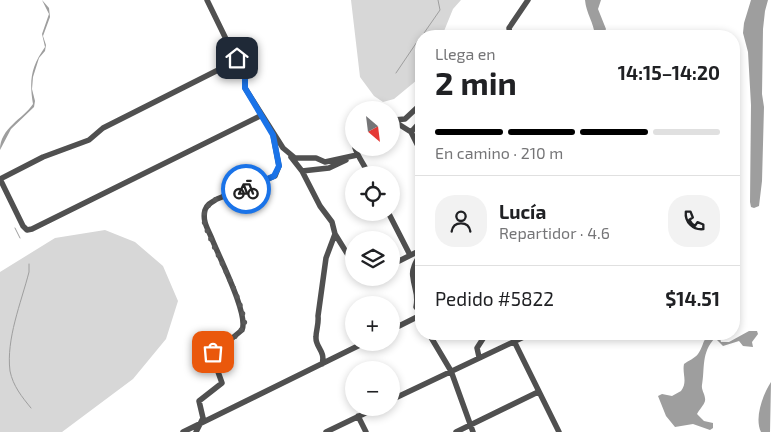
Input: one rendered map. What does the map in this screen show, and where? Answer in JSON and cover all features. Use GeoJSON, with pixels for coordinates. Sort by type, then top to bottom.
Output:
{"type":"FeatureCollection","features":[{"type":"Feature","properties":{"kind":"street"},"geometry":{"type":"LineString","coordinates":[[207,0],[238,60],[245,69],[245,88],[273,135],[302,171],[320,206],[332,222],[335,234],[345,250]]}},
{"type":"Feature","properties":{"kind":"street"},"geometry":{"type":"LineString","coordinates":[[509,30],[528,0]]}},
{"type":"Feature","properties":{"kind":"street"},"geometry":{"type":"LineString","coordinates":[[238,60],[103,128],[82,143],[44,157],[0,179],[23,226],[27,230],[32,229],[262,115]]}},
{"type":"Feature","properties":{"kind":"street"},"geometry":{"type":"LineString","coordinates":[[400,119],[405,118],[415,109]]}},
{"type":"Feature","properties":{"kind":"street"},"geometry":{"type":"LineString","coordinates":[[400,125],[411,132],[415,140]]}},
{"type":"Feature","properties":{"kind":"street"},"geometry":{"type":"LineString","coordinates":[[411,132],[415,128]]}},
{"type":"Feature","properties":{"kind":"street"},"geometry":{"type":"LineString","coordinates":[[196,432],[202,422],[203,413],[199,401],[222,383],[212,355],[237,335],[245,325],[242,309],[205,225],[206,209],[208,205],[217,200],[274,176],[279,166],[273,135]]}},
{"type":"Feature","properties":{"kind":"street"},"geometry":{"type":"LineString","coordinates":[[290,155],[301,159],[316,158],[329,162],[353,156]]}},
{"type":"Feature","properties":{"kind":"street"},"geometry":{"type":"LineString","coordinates":[[302,171],[329,168],[355,156]]}},
{"type":"Feature","properties":{"kind":"street"},"geometry":{"type":"LineString","coordinates":[[393,221],[410,255]]}},
{"type":"Feature","properties":{"kind":"street"},"geometry":{"type":"LineString","coordinates":[[322,364],[324,356],[316,336],[319,326],[318,316],[326,258],[335,234]]}},
{"type":"Feature","properties":{"kind":"street"},"geometry":{"type":"LineString","coordinates":[[400,260],[415,254]]}},
{"type":"Feature","properties":{"kind":"street"},"geometry":{"type":"LineString","coordinates":[[415,265],[412,277],[415,286]]}},
{"type":"Feature","properties":{"kind":"street"},"geometry":{"type":"LineString","coordinates":[[407,322],[415,309]]}},
{"type":"Feature","properties":{"kind":"street"},"geometry":{"type":"LineString","coordinates":[[400,326],[415,317]]}},
{"type":"Feature","properties":{"kind":"street"},"geometry":{"type":"LineString","coordinates":[[433,340],[451,371],[473,432]]}},
{"type":"Feature","properties":{"kind":"street"},"geometry":{"type":"LineString","coordinates":[[479,357],[477,348],[482,340]]}},
{"type":"Feature","properties":{"kind":"street"},"geometry":{"type":"LineString","coordinates":[[400,396],[514,341],[559,432]]}},
{"type":"Feature","properties":{"kind":"street"},"geometry":{"type":"LineString","coordinates":[[183,432],[348,351]]}},
{"type":"Feature","properties":{"kind":"street"},"geometry":{"type":"LineString","coordinates":[[456,432],[538,392]]}},
{"type":"Feature","properties":{"kind":"street"},"geometry":{"type":"LineString","coordinates":[[326,432],[358,416],[366,432]]}},
{"type":"Feature","properties":{"kind":"shaded area"},"geometry":{"type":"Polygon","coordinates":[[[42,0],[49,8],[50,17],[43,36],[46,45],[45,51],[39,58],[33,77],[34,107],[11,129],[0,150],[1,142],[8,130],[33,104],[31,88],[32,74],[34,67],[45,47],[42,34],[49,14],[42,0]]]}},
{"type":"Feature","properties":{"kind":"shaded area"},"geometry":{"type":"Polygon","coordinates":[[[351,0],[461,0],[453,9],[444,30],[415,30],[415,82],[394,99],[382,101],[374,96],[360,77],[351,0]]]}},
{"type":"Feature","properties":{"kind":"shaded area"},"geometry":{"type":"Polygon","coordinates":[[[585,0],[601,0],[598,9],[606,30],[594,30],[585,0]]]}},
{"type":"Feature","properties":{"kind":"shaded area"},"geometry":{"type":"Polygon","coordinates":[[[751,0],[768,0],[763,29],[762,94],[764,107],[762,181],[759,206],[754,208],[751,207],[750,202],[751,105],[748,52],[743,33],[751,0]]]}},
{"type":"Feature","properties":{"kind":"shaded area"},"geometry":{"type":"Polygon","coordinates":[[[105,230],[135,242],[163,266],[178,301],[166,339],[133,379],[62,432],[0,432],[0,272],[55,238],[105,230]]]}},
{"type":"Feature","properties":{"kind":"shaded area"},"geometry":{"type":"Polygon","coordinates":[[[749,331],[757,331],[758,334],[752,342],[753,347],[743,346],[739,341],[723,346],[717,340],[729,342],[740,340],[740,336],[749,331]]]}},
{"type":"Feature","properties":{"kind":"shaded area"},"geometry":{"type":"Polygon","coordinates":[[[705,340],[713,340],[707,349],[704,361],[702,387],[705,401],[697,414],[704,421],[713,423],[713,428],[710,430],[693,424],[675,427],[666,416],[658,396],[662,394],[672,396],[681,391],[684,384],[684,364],[695,357],[705,340]]]}},
{"type":"Feature","properties":{"kind":"shaded area"},"geometry":{"type":"Polygon","coordinates":[[[771,382],[770,432],[761,432],[758,420],[759,413],[762,399],[771,382]]]}},
{"type":"Feature","properties":{"kind":"waterway"},"geometry":{"type":"LineString","coordinates":[[426,30],[440,10],[438,0]]}},
{"type":"Feature","properties":{"kind":"waterway"},"geometry":{"type":"LineString","coordinates":[[396,73],[415,45]]}},
{"type":"Feature","properties":{"kind":"waterway"},"geometry":{"type":"LineString","coordinates":[[15,228],[20,238]]}},
{"type":"Feature","properties":{"kind":"waterway"},"geometry":{"type":"LineString","coordinates":[[29,264],[29,272],[12,334],[9,359],[13,382],[31,408]]}},
{"type":"Feature","properties":{"kind":"way so far"},"geometry":{"type":"LineString","coordinates":[[213,352],[237,335],[245,325],[242,309],[205,225],[206,209],[208,205],[217,200],[246,189]]}},
{"type":"Feature","properties":{"kind":"route"},"geometry":{"type":"LineString","coordinates":[[237,58],[245,69],[245,88],[273,135],[279,166],[274,176],[246,189]]}}]}
